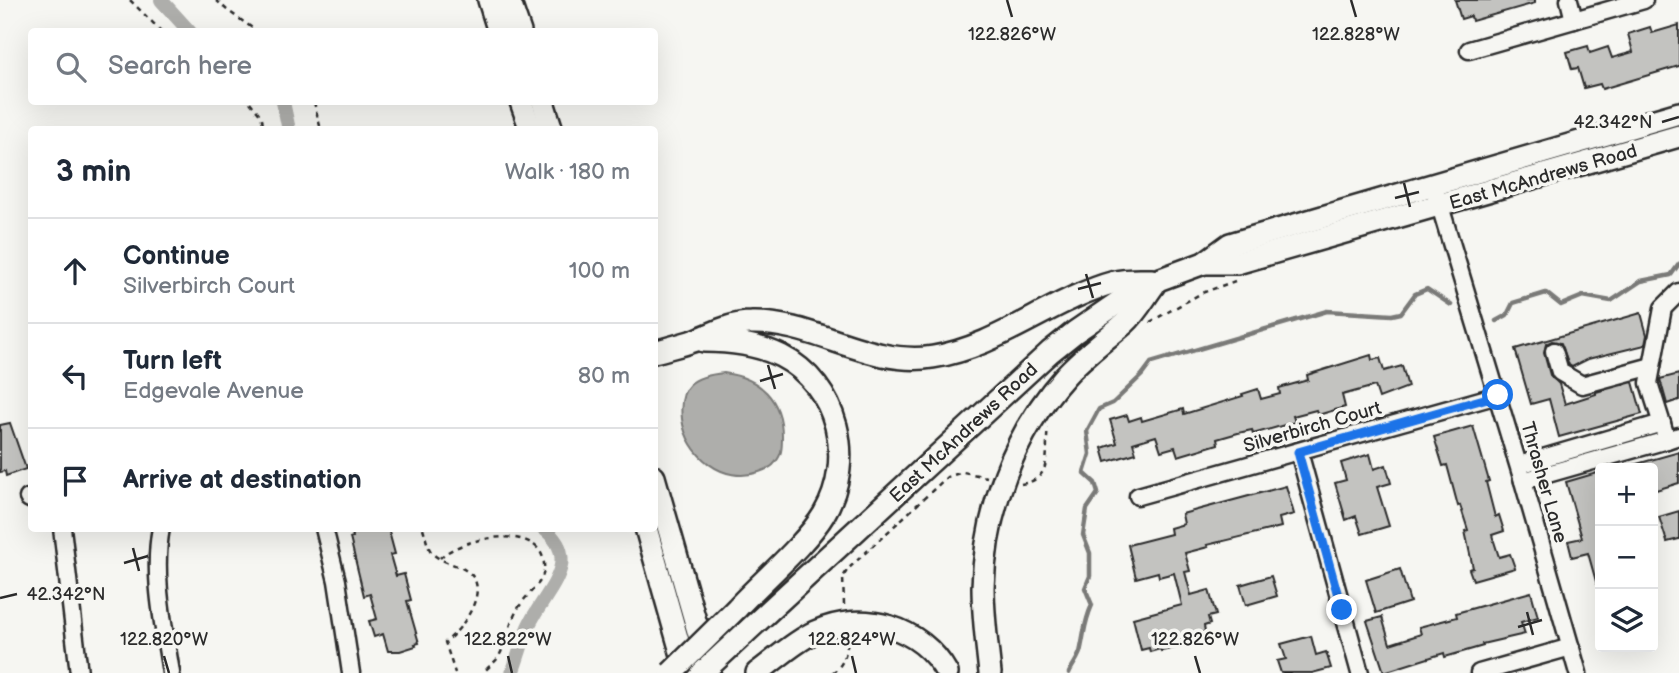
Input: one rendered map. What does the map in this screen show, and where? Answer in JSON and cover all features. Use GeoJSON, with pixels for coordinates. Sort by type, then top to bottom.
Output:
{"type":"FeatureCollection","features":[{"type":"Feature","properties":{"kind":"main road"},"geometry":{"type":"LineString","coordinates":[[489,0],[498,28]]}},
{"type":"Feature","properties":{"kind":"main road"},"geometry":{"type":"LineString","coordinates":[[509,0],[519,28]]}},
{"type":"Feature","properties":{"kind":"main road"},"geometry":{"type":"LineString","coordinates":[[522,105],[530,126]]}},
{"type":"Feature","properties":{"kind":"main road"},"geometry":{"type":"LineString","coordinates":[[544,105],[551,126]]}},
{"type":"Feature","properties":{"kind":"main road","name":"East McAndrews Road"},"geometry":{"type":"LineString","coordinates":[[702,673],[1050,352],[1101,313],[1158,280],[1204,263],[1230,244],[1679,113]]}},
{"type":"Feature","properties":{"kind":"main road","name":"East McAndrews Road"},"geometry":{"type":"LineString","coordinates":[[1204,263],[1237,263],[1679,136]]}},
{"type":"Feature","properties":{"kind":"main road"},"geometry":{"type":"LineString","coordinates":[[658,351],[725,328],[753,322],[793,329],[887,357],[933,357],[972,347],[1114,282],[1158,280]]}},
{"type":"Feature","properties":{"kind":"main road"},"geometry":{"type":"LineString","coordinates":[[990,673],[984,609],[986,547],[995,505],[1012,460],[1032,421],[1064,377],[1100,342],[1127,321],[1158,280]]}},
{"type":"Feature","properties":{"kind":"main road"},"geometry":{"type":"LineString","coordinates":[[671,673],[811,531],[824,514],[839,472],[841,452],[838,433],[825,398],[805,373],[791,362],[754,346],[694,340]]}},
{"type":"Feature","properties":{"kind":"main road"},"geometry":{"type":"LineString","coordinates":[[658,491],[710,673]]}},
{"type":"Feature","properties":{"kind":"main road"},"geometry":{"type":"LineString","coordinates":[[647,532],[687,673]]}},
{"type":"Feature","properties":{"kind":"main road"},"geometry":{"type":"LineString","coordinates":[[757,673],[806,637],[826,628],[857,622],[884,625],[904,632],[926,646],[947,673]]}},
{"type":"Feature","properties":{"kind":"street"},"geometry":{"type":"LineString","coordinates":[[1569,0],[1574,19]]}},
{"type":"Feature","properties":{"kind":"street"},"geometry":{"type":"LineString","coordinates":[[1469,50],[1644,0]]}},
{"type":"Feature","properties":{"kind":"street","name":"Thrasher Lane"},"geometry":{"type":"LineString","coordinates":[[1433,183],[1498,395],[1578,673]]}},
{"type":"Feature","properties":{"kind":"street"},"geometry":{"type":"LineString","coordinates":[[1523,481],[1673,438],[1662,423],[1649,383],[1663,309],[1679,292]]}},
{"type":"Feature","properties":{"kind":"street"},"geometry":{"type":"LineString","coordinates":[[1554,351],[1560,372],[1582,385],[1652,366]]}},
{"type":"Feature","properties":{"kind":"street","name":"Silverbirch Court"},"geometry":{"type":"LineString","coordinates":[[1138,496],[1498,395]]}},
{"type":"Feature","properties":{"kind":"street"},"geometry":{"type":"LineString","coordinates":[[1518,465],[1662,423]]}},
{"type":"Feature","properties":{"kind":"street"},"geometry":{"type":"LineString","coordinates":[[1298,452],[1360,673]]}},
{"type":"Feature","properties":{"kind":"street"},"geometry":{"type":"LineString","coordinates":[[62,532],[79,673]]}},
{"type":"Feature","properties":{"kind":"street"},"geometry":{"type":"LineString","coordinates":[[160,532],[157,557],[171,673]]}},
{"type":"Feature","properties":{"kind":"street"},"geometry":{"type":"LineString","coordinates":[[325,532],[337,581],[351,673]]}},
{"type":"Feature","properties":{"kind":"street"},"geometry":{"type":"LineString","coordinates":[[1479,673],[1571,647]]}},
{"type":"Feature","properties":{"kind":"path"},"geometry":{"type":"LineString","coordinates":[[130,0],[158,28]]}},
{"type":"Feature","properties":{"kind":"path"},"geometry":{"type":"LineString","coordinates":[[216,0],[252,28]]}},
{"type":"Feature","properties":{"kind":"path"},"geometry":{"type":"LineString","coordinates":[[252,105],[261,116],[264,126]]}},
{"type":"Feature","properties":{"kind":"path"},"geometry":{"type":"LineString","coordinates":[[315,105],[320,126]]}},
{"type":"Feature","properties":{"kind":"path"},"geometry":{"type":"LineString","coordinates":[[1147,324],[1202,293],[1241,278]]}},
{"type":"Feature","properties":{"kind":"path"},"geometry":{"type":"LineString","coordinates":[[1017,484],[1034,480],[1041,474],[1047,457],[1048,425]]}},
{"type":"Feature","properties":{"kind":"path"},"geometry":{"type":"LineString","coordinates":[[845,610],[843,577],[848,569],[940,482],[963,472],[998,480]]}},
{"type":"Feature","properties":{"kind":"path"},"geometry":{"type":"LineString","coordinates":[[424,532],[429,550],[468,571],[475,578],[477,586],[470,614],[461,628],[445,642],[455,673]]}},
{"type":"Feature","properties":{"kind":"path"},"geometry":{"type":"LineString","coordinates":[[440,558],[467,543],[508,538],[533,542],[543,556],[543,578],[518,609],[498,658],[483,673]]}},
{"type":"Feature","properties":{"kind":"path"},"geometry":{"type":"LineString","coordinates":[[832,673],[845,657],[848,639]]}},
{"type":"Feature","properties":{"kind":"shaded area"},"geometry":{"type":"Polygon","coordinates":[[[724,373],[758,385],[773,401],[778,411],[782,436],[781,452],[776,462],[759,472],[746,475],[720,470],[699,455],[685,432],[681,407],[685,390],[696,380],[724,373]]]}},
{"type":"Feature","properties":{"kind":"building"},"geometry":{"type":"Polygon","coordinates":[[[1455,0],[1535,0],[1535,3],[1472,21],[1471,16],[1461,19],[1455,0]]]}},
{"type":"Feature","properties":{"kind":"building"},"geometry":{"type":"Polygon","coordinates":[[[1679,25],[1679,66],[1602,89],[1600,84],[1584,88],[1578,68],[1572,69],[1567,52],[1588,46],[1590,53],[1608,47],[1612,58],[1633,52],[1628,34],[1650,27],[1652,33],[1679,25]]]}},
{"type":"Feature","properties":{"kind":"building"},"geometry":{"type":"Polygon","coordinates":[[[1641,313],[1647,335],[1645,345],[1588,359],[1572,367],[1561,343],[1552,341],[1546,344],[1544,353],[1550,375],[1559,384],[1565,404],[1633,382],[1642,414],[1559,437],[1549,399],[1531,404],[1515,349],[1641,313]]]}},
{"type":"Feature","properties":{"kind":"building"},"geometry":{"type":"Polygon","coordinates":[[[1371,355],[1372,360],[1380,358],[1384,371],[1402,366],[1408,387],[1379,398],[1375,386],[1342,395],[1345,407],[1318,415],[1316,410],[1293,416],[1295,422],[1253,434],[1252,430],[1217,439],[1218,444],[1178,456],[1175,447],[1161,451],[1156,436],[1133,443],[1136,453],[1106,462],[1102,448],[1117,443],[1110,420],[1127,415],[1129,421],[1141,417],[1142,421],[1183,409],[1184,414],[1258,389],[1261,399],[1280,394],[1279,388],[1308,380],[1307,375],[1371,355]]]}},
{"type":"Feature","properties":{"kind":"building"},"geometry":{"type":"Polygon","coordinates":[[[1679,374],[1679,400],[1667,404],[1660,379],[1679,374]]]}},
{"type":"Feature","properties":{"kind":"building"},"geometry":{"type":"Polygon","coordinates":[[[10,423],[26,469],[6,476],[5,471],[0,472],[0,425],[10,423]]]}},
{"type":"Feature","properties":{"kind":"building"},"geometry":{"type":"Polygon","coordinates":[[[1473,426],[1489,481],[1486,482],[1495,517],[1499,515],[1504,531],[1492,535],[1499,557],[1510,554],[1515,568],[1473,580],[1469,569],[1473,568],[1465,531],[1468,530],[1460,505],[1458,506],[1447,465],[1443,466],[1434,437],[1473,426]]]}},
{"type":"Feature","properties":{"kind":"building"},"geometry":{"type":"Polygon","coordinates":[[[1679,452],[1679,483],[1658,489],[1658,463],[1640,463],[1679,452]]]}},
{"type":"Feature","properties":{"kind":"building"},"geometry":{"type":"Polygon","coordinates":[[[1370,454],[1374,469],[1386,465],[1391,483],[1377,487],[1389,526],[1362,534],[1356,516],[1346,520],[1335,483],[1346,480],[1341,463],[1370,454]]]}},
{"type":"Feature","properties":{"kind":"building"},"geometry":{"type":"Polygon","coordinates":[[[1595,473],[1595,578],[1588,553],[1572,557],[1568,541],[1582,538],[1566,482],[1595,473]]]}},
{"type":"Feature","properties":{"kind":"building"},"geometry":{"type":"Polygon","coordinates":[[[1286,486],[1294,514],[1279,518],[1281,527],[1185,553],[1190,571],[1185,572],[1191,595],[1209,590],[1216,615],[1208,617],[1210,624],[1204,626],[1205,632],[1174,640],[1176,648],[1150,652],[1149,648],[1141,650],[1133,618],[1182,605],[1174,573],[1159,577],[1158,572],[1136,578],[1128,545],[1171,534],[1170,528],[1184,524],[1182,514],[1286,486]]]}},
{"type":"Feature","properties":{"kind":"building"},"geometry":{"type":"Polygon","coordinates":[[[1679,511],[1679,539],[1667,542],[1659,517],[1679,511]]]}},
{"type":"Feature","properties":{"kind":"building"},"geometry":{"type":"Polygon","coordinates":[[[352,532],[389,532],[395,554],[390,555],[396,576],[404,574],[411,600],[407,601],[419,643],[415,644],[416,646],[400,651],[388,651],[383,634],[374,637],[369,621],[377,619],[370,594],[364,596],[350,538],[353,537],[352,532]]]}},
{"type":"Feature","properties":{"kind":"building"},"geometry":{"type":"Polygon","coordinates":[[[1400,569],[1410,602],[1376,613],[1366,580],[1400,569]]]}},
{"type":"Feature","properties":{"kind":"building"},"geometry":{"type":"Polygon","coordinates":[[[1271,576],[1277,596],[1246,605],[1240,585],[1271,576]]]}},
{"type":"Feature","properties":{"kind":"building"},"geometry":{"type":"Polygon","coordinates":[[[1531,592],[1538,617],[1521,622],[1525,634],[1482,644],[1483,646],[1445,657],[1444,653],[1384,672],[1367,621],[1382,617],[1390,644],[1421,634],[1419,627],[1457,617],[1456,613],[1531,592]]]}},
{"type":"Feature","properties":{"kind":"building"},"geometry":{"type":"Polygon","coordinates":[[[1311,636],[1316,655],[1326,652],[1331,668],[1312,673],[1281,673],[1277,661],[1286,659],[1281,644],[1311,636]]]}},
{"type":"Feature","properties":{"kind":"waterway"},"geometry":{"type":"LineString","coordinates":[[161,0],[186,28]]}},
{"type":"Feature","properties":{"kind":"waterway"},"geometry":{"type":"LineString","coordinates":[[284,105],[288,126]]}},
{"type":"Feature","properties":{"kind":"waterway"},"geometry":{"type":"LineString","coordinates":[[1496,321],[1507,315],[1513,303],[1546,293],[1561,305],[1583,296],[1611,301],[1641,281],[1671,275],[1679,264]]}},
{"type":"Feature","properties":{"kind":"waterway"},"geometry":{"type":"LineString","coordinates":[[1069,673],[1078,657],[1092,605],[1085,588],[1090,576],[1090,553],[1083,535],[1087,509],[1098,493],[1095,483],[1084,473],[1090,454],[1087,431],[1099,409],[1113,403],[1151,363],[1327,311],[1392,315],[1401,313],[1415,294],[1427,289],[1451,305]]}},
{"type":"Feature","properties":{"kind":"waterway"},"geometry":{"type":"LineString","coordinates":[[512,673],[528,627],[551,589],[561,565],[561,553],[555,540],[547,532]]}},
{"type":"Feature","properties":{"kind":"route"},"geometry":{"type":"LineString","coordinates":[[1342,610],[1298,452],[1498,395]]}}]}
